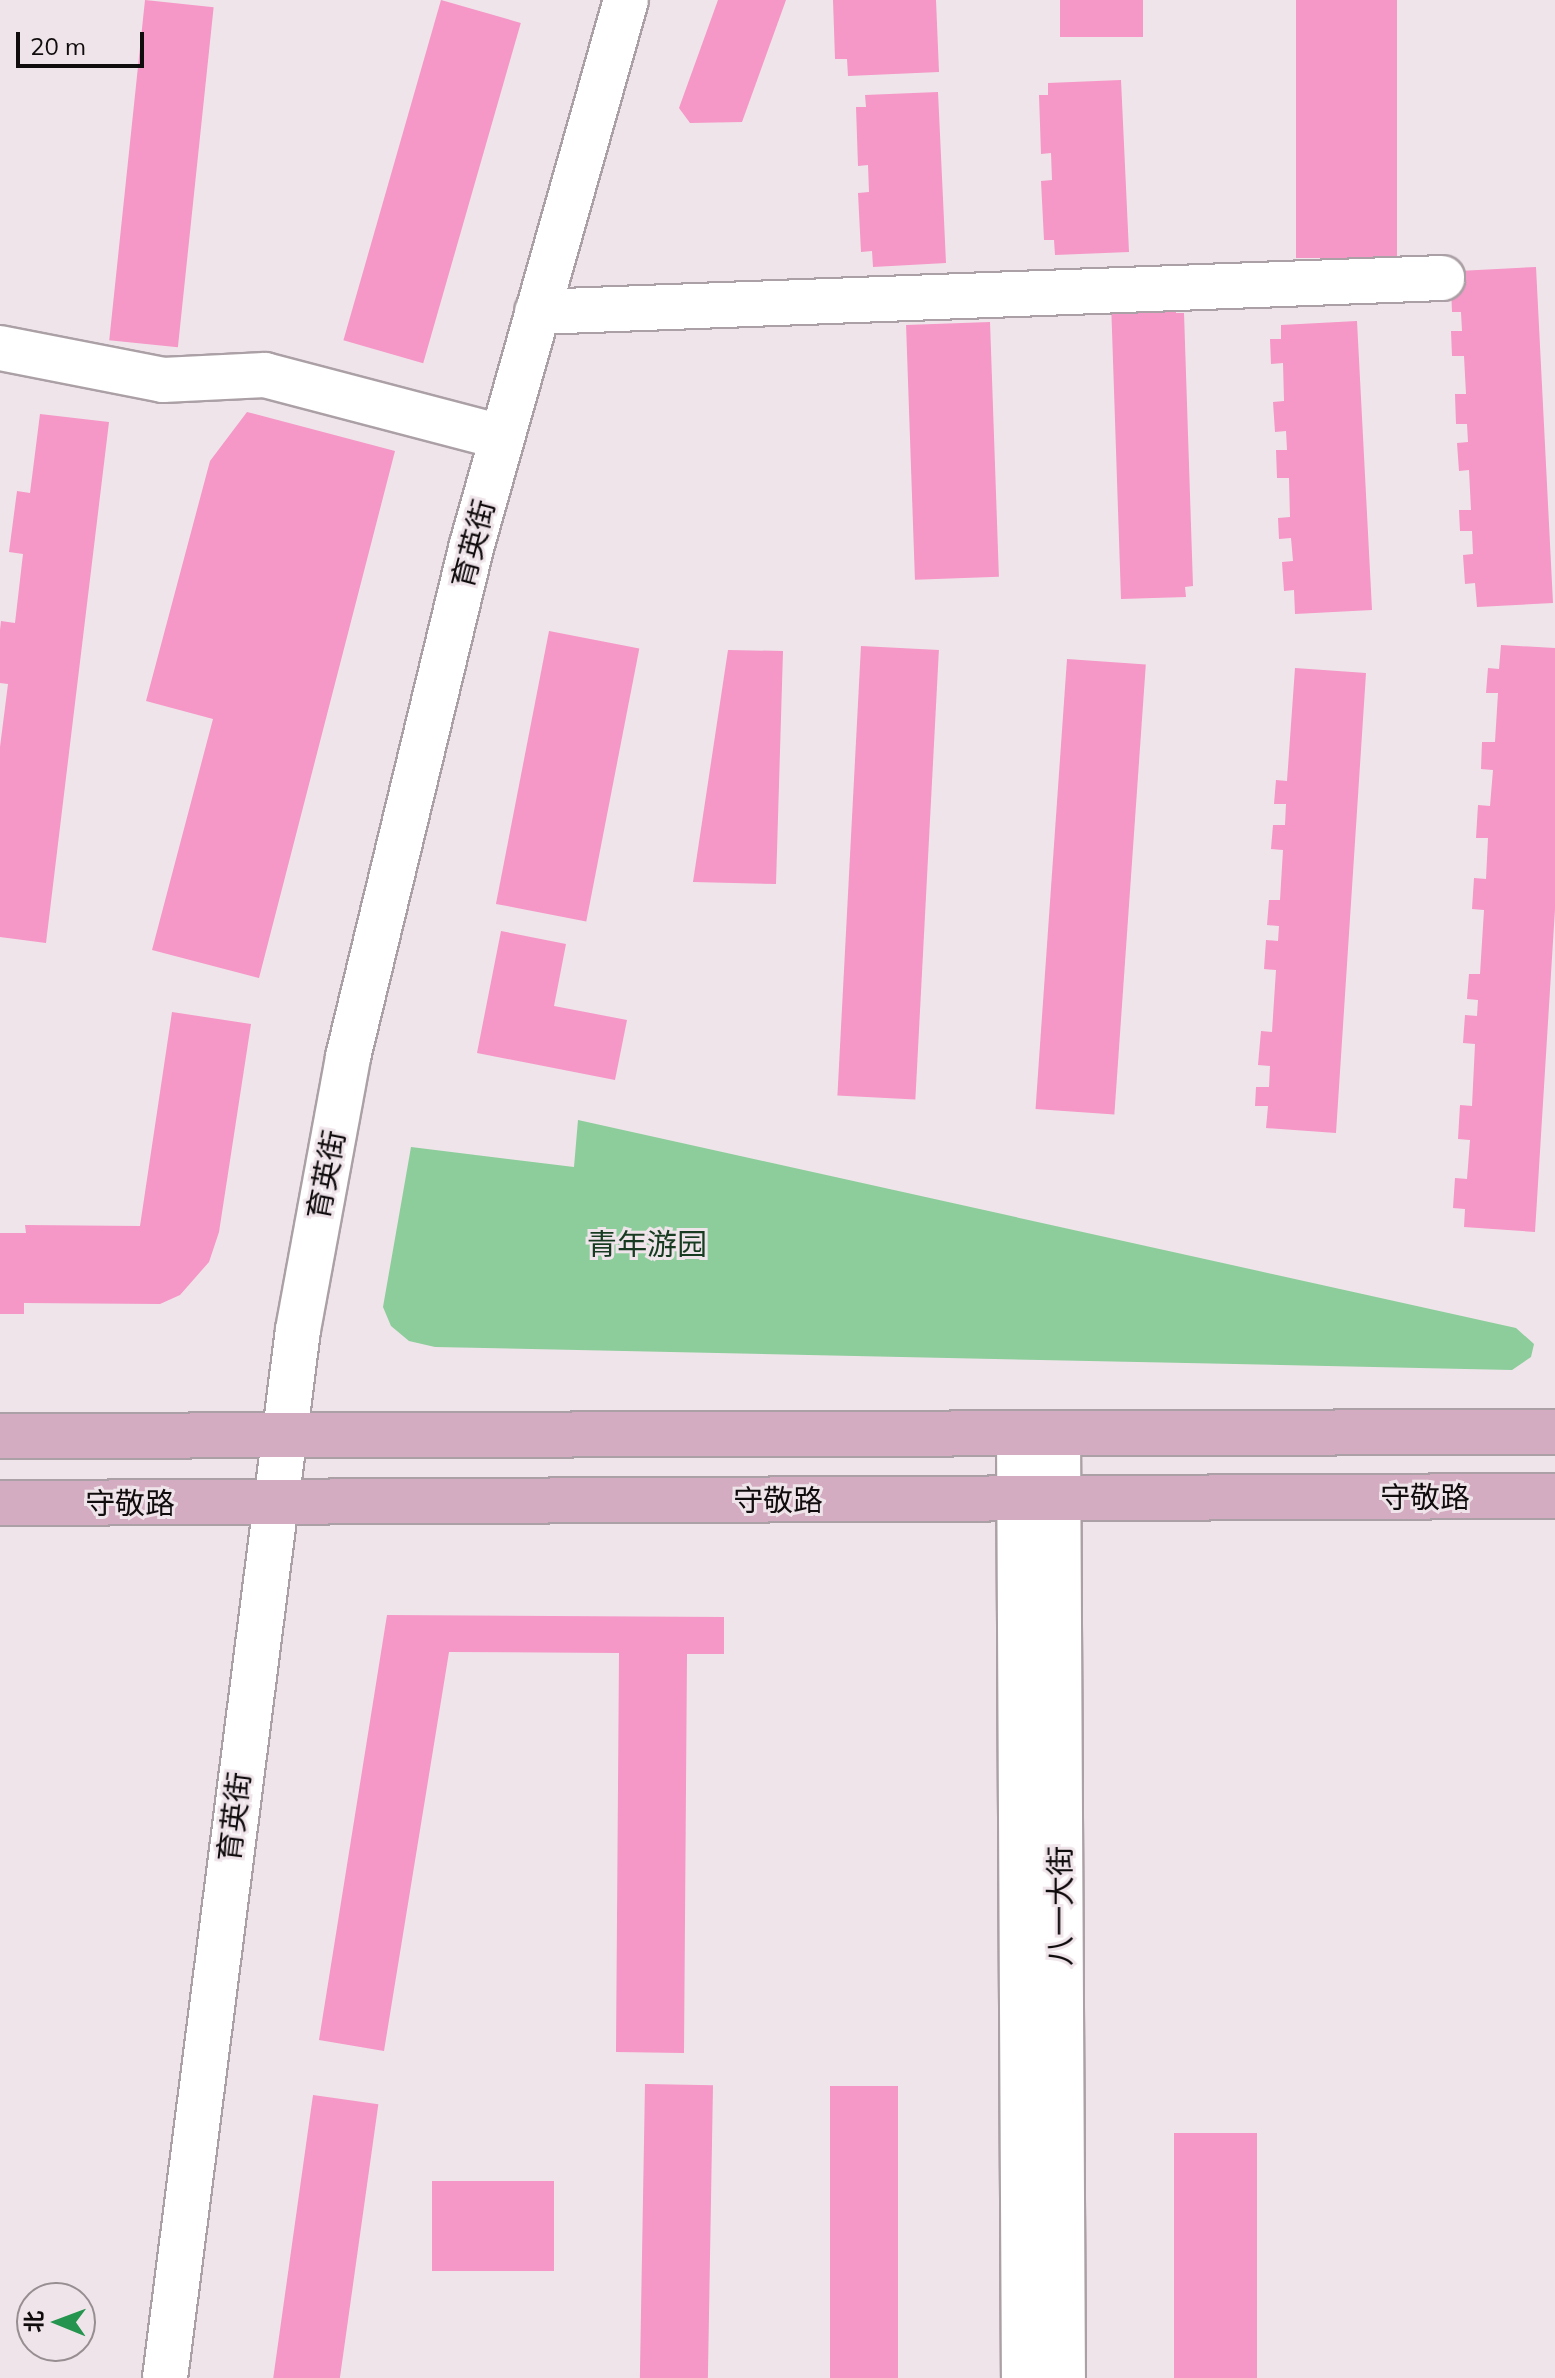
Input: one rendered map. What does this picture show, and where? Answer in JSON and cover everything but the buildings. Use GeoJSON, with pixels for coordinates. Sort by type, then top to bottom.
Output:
{"type":"FeatureCollection","features":[{"type":"Feature","properties":{"kind":"main road"},"geometry":{"type":"LineString","coordinates":[[0,1436],[1555,1432]]}},
{"type":"Feature","properties":{"kind":"main road","name":"守敬路"},"geometry":{"type":"LineString","coordinates":[[0,1503],[1555,1496]]}},
{"type":"Feature","properties":{"kind":"street","name":"育英街"},"geometry":{"type":"LineString","coordinates":[[165,2378],[298,1330],[348,1057],[502,437],[626,0]]}},
{"type":"Feature","properties":{"kind":"street"},"geometry":{"type":"LineString","coordinates":[[537,312],[1442,278]]}},
{"type":"Feature","properties":{"kind":"street"},"geometry":{"type":"LineString","coordinates":[[0,348],[163,380],[265,375],[502,437]]}},
{"type":"Feature","properties":{"kind":"street","name":"八一大街"},"geometry":{"type":"LineString","coordinates":[[1038,1434],[1063,2378]]}},
{"type":"Feature","properties":{"kind":"street","name":"八一大街"},"geometry":{"type":"LineString","coordinates":[[1024,2378],[1039,1499]]}},
{"type":"Feature","properties":{"kind":"green space","name":"青年游园"},"geometry":{"type":"Polygon","coordinates":[[[578,1120],[1516,1328],[1534,1344],[1531,1357],[1512,1370],[435,1347],[409,1341],[391,1326],[383,1307],[411,1147],[574,1167],[578,1120]]]}}]}
